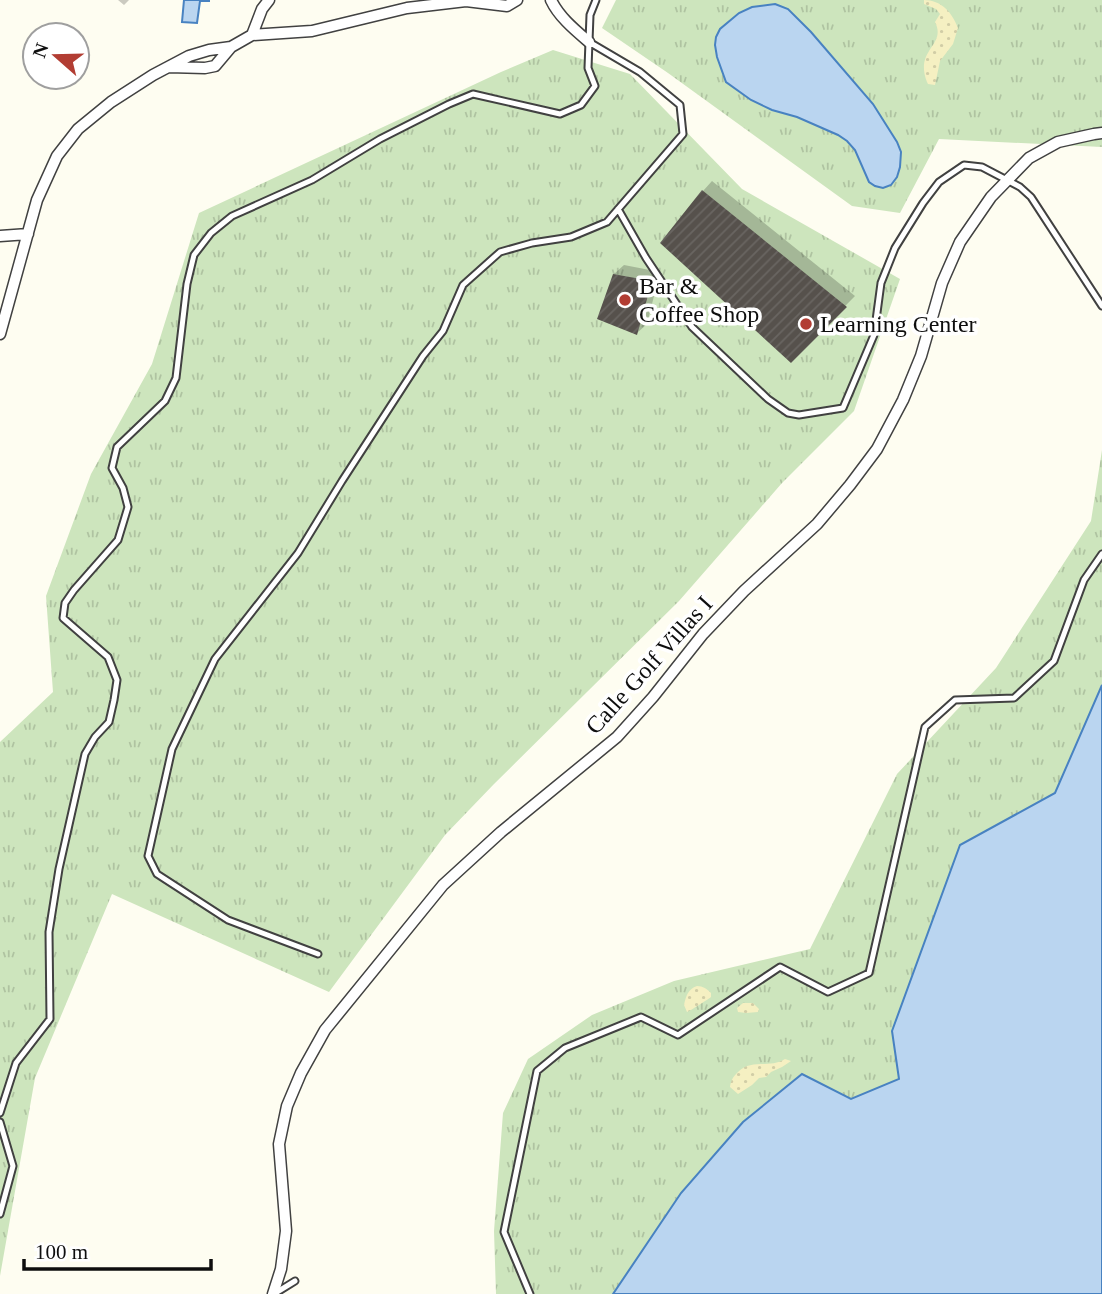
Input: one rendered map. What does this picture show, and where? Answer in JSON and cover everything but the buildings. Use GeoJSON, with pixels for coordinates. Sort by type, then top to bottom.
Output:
{"type":"FeatureCollection","features":[{"type":"Feature","properties":{"kind":"street"},"geometry":{"type":"LineString","coordinates":[[252,36],[262,9],[269,0]]}},
{"type":"Feature","properties":{"kind":"street"},"geometry":{"type":"LineString","coordinates":[[0,334],[37,200],[57,156],[78,129],[138,84],[189,55],[231,47],[252,36],[312,31],[407,8],[465,1],[507,6],[517,0]]}},
{"type":"Feature","properties":{"kind":"street"},"geometry":{"type":"LineString","coordinates":[[551,0],[569,24],[589,42]]}},
{"type":"Feature","properties":{"kind":"street"},"geometry":{"type":"LineString","coordinates":[[169,66],[215,66],[231,47]]}},
{"type":"Feature","properties":{"kind":"street","name":"Calle Golf Villas I"},"geometry":{"type":"LineString","coordinates":[[274,1294],[281,1269],[286,1231],[279,1144],[287,1106],[301,1073],[325,1030],[443,885],[501,832],[617,737],[703,634],[744,591],[817,524],[850,485],[877,449],[903,400],[921,356],[942,283],[960,242],[991,197],[1030,158],[1058,142],[1102,133]]}},
{"type":"Feature","properties":{"kind":"street"},"geometry":{"type":"LineString","coordinates":[[0,236],[28,234]]}},
{"type":"Feature","properties":{"kind":"lane"},"geometry":{"type":"LineString","coordinates":[[0,1113],[16,1063],[50,1019],[49,932],[59,869],[85,754],[95,737],[109,722],[117,680],[108,657],[63,618],[65,603],[118,540],[128,507],[123,488],[111,468],[117,447],[165,401],[176,378],[187,284],[194,255],[211,233],[232,216],[312,180],[380,139],[474,94],[560,114],[582,105],[595,86],[588,68],[590,15],[596,0]]}},
{"type":"Feature","properties":{"kind":"lane"},"geometry":{"type":"LineString","coordinates":[[318,954],[228,920],[157,874],[148,856],[172,749],[215,659],[298,553],[423,356],[443,331],[464,285],[500,252],[532,243],[571,237],[607,222],[683,134],[680,105],[640,72],[589,42]]}},
{"type":"Feature","properties":{"kind":"lane"},"geometry":{"type":"LineString","coordinates":[[618,209],[646,258],[692,327],[768,398],[788,413],[799,415],[843,408],[874,335],[881,283],[895,248],[939,182],[964,165],[982,167],[1020,187],[1031,197],[1102,306]]}},
{"type":"Feature","properties":{"kind":"lane"},"geometry":{"type":"LineString","coordinates":[[530,1294],[504,1232],[537,1071],[565,1048],[641,1017],[678,1035],[780,967],[828,992],[869,973],[925,727],[955,700],[1014,698],[1054,662],[1084,580],[1102,554]]}},
{"type":"Feature","properties":{"kind":"lane"},"geometry":{"type":"LineString","coordinates":[[0,1122],[13,1166],[0,1214]]}},
{"type":"Feature","properties":{"kind":"lane"},"geometry":{"type":"LineString","coordinates":[[274,1294],[295,1281]]}},
{"type":"Feature","properties":{"kind":"green space"},"geometry":{"type":"Polygon","coordinates":[[[616,0],[1102,0],[1102,147],[939,139],[900,213],[852,206],[602,28],[616,0]]]}},
{"type":"Feature","properties":{"kind":"green space"},"geometry":{"type":"Polygon","coordinates":[[[553,50],[630,74],[742,189],[900,279],[854,411],[782,483],[679,601],[445,835],[329,992],[112,894],[35,1078],[0,1276],[0,742],[53,692],[46,596],[91,474],[152,364],[199,213],[553,50]]]}},
{"type":"Feature","properties":{"kind":"green space"},"geometry":{"type":"Polygon","coordinates":[[[1102,450],[1102,749],[920,1091],[644,1294],[496,1294],[494,1231],[503,1113],[528,1059],[592,1015],[674,981],[810,949],[897,774],[996,668],[1091,521],[1102,450]]]}},
{"type":"Feature","properties":{"kind":"sand"},"geometry":{"type":"Polygon","coordinates":[[[924,0],[936,2],[945,8],[958,28],[953,44],[940,61],[935,85],[927,82],[924,62],[937,37],[935,22],[940,14],[936,9],[924,4],[924,0]]]}},
{"type":"Feature","properties":{"kind":"sand"},"geometry":{"type":"Polygon","coordinates":[[[697,986],[708,990],[711,997],[687,1012],[684,1005],[687,996],[691,989],[697,986]]]}},
{"type":"Feature","properties":{"kind":"sand"},"geometry":{"type":"Polygon","coordinates":[[[743,1003],[753,1003],[759,1009],[758,1012],[738,1012],[737,1008],[743,1003]]]}},
{"type":"Feature","properties":{"kind":"sand"},"geometry":{"type":"Polygon","coordinates":[[[785,1059],[791,1061],[766,1077],[759,1078],[738,1094],[730,1087],[734,1077],[743,1068],[785,1059]]]}},
{"type":"Feature","properties":{"kind":"water"},"geometry":{"type":"Polygon","coordinates":[[[184,0],[209,0],[200,1],[197,23],[182,22],[184,0]]]}},
{"type":"Feature","properties":{"kind":"water"},"geometry":{"type":"Polygon","coordinates":[[[775,4],[788,9],[811,32],[873,104],[901,152],[897,177],[891,185],[883,188],[869,182],[855,150],[838,135],[797,117],[772,110],[751,100],[726,82],[715,45],[720,29],[739,13],[752,7],[775,4]]]}},
{"type":"Feature","properties":{"kind":"water"},"geometry":{"type":"Polygon","coordinates":[[[1102,685],[1102,1294],[613,1294],[681,1193],[743,1122],[802,1074],[851,1099],[899,1079],[892,1031],[960,845],[1055,793],[1102,685]]]}},
{"type":"Feature","properties":{"kind":"place","name":"Bar & Coffee Shop"},"geometry":{"type":"Point","coordinates":[625,300]}},
{"type":"Feature","properties":{"kind":"place","name":"Learning Center"},"geometry":{"type":"Point","coordinates":[806,324]}}]}
